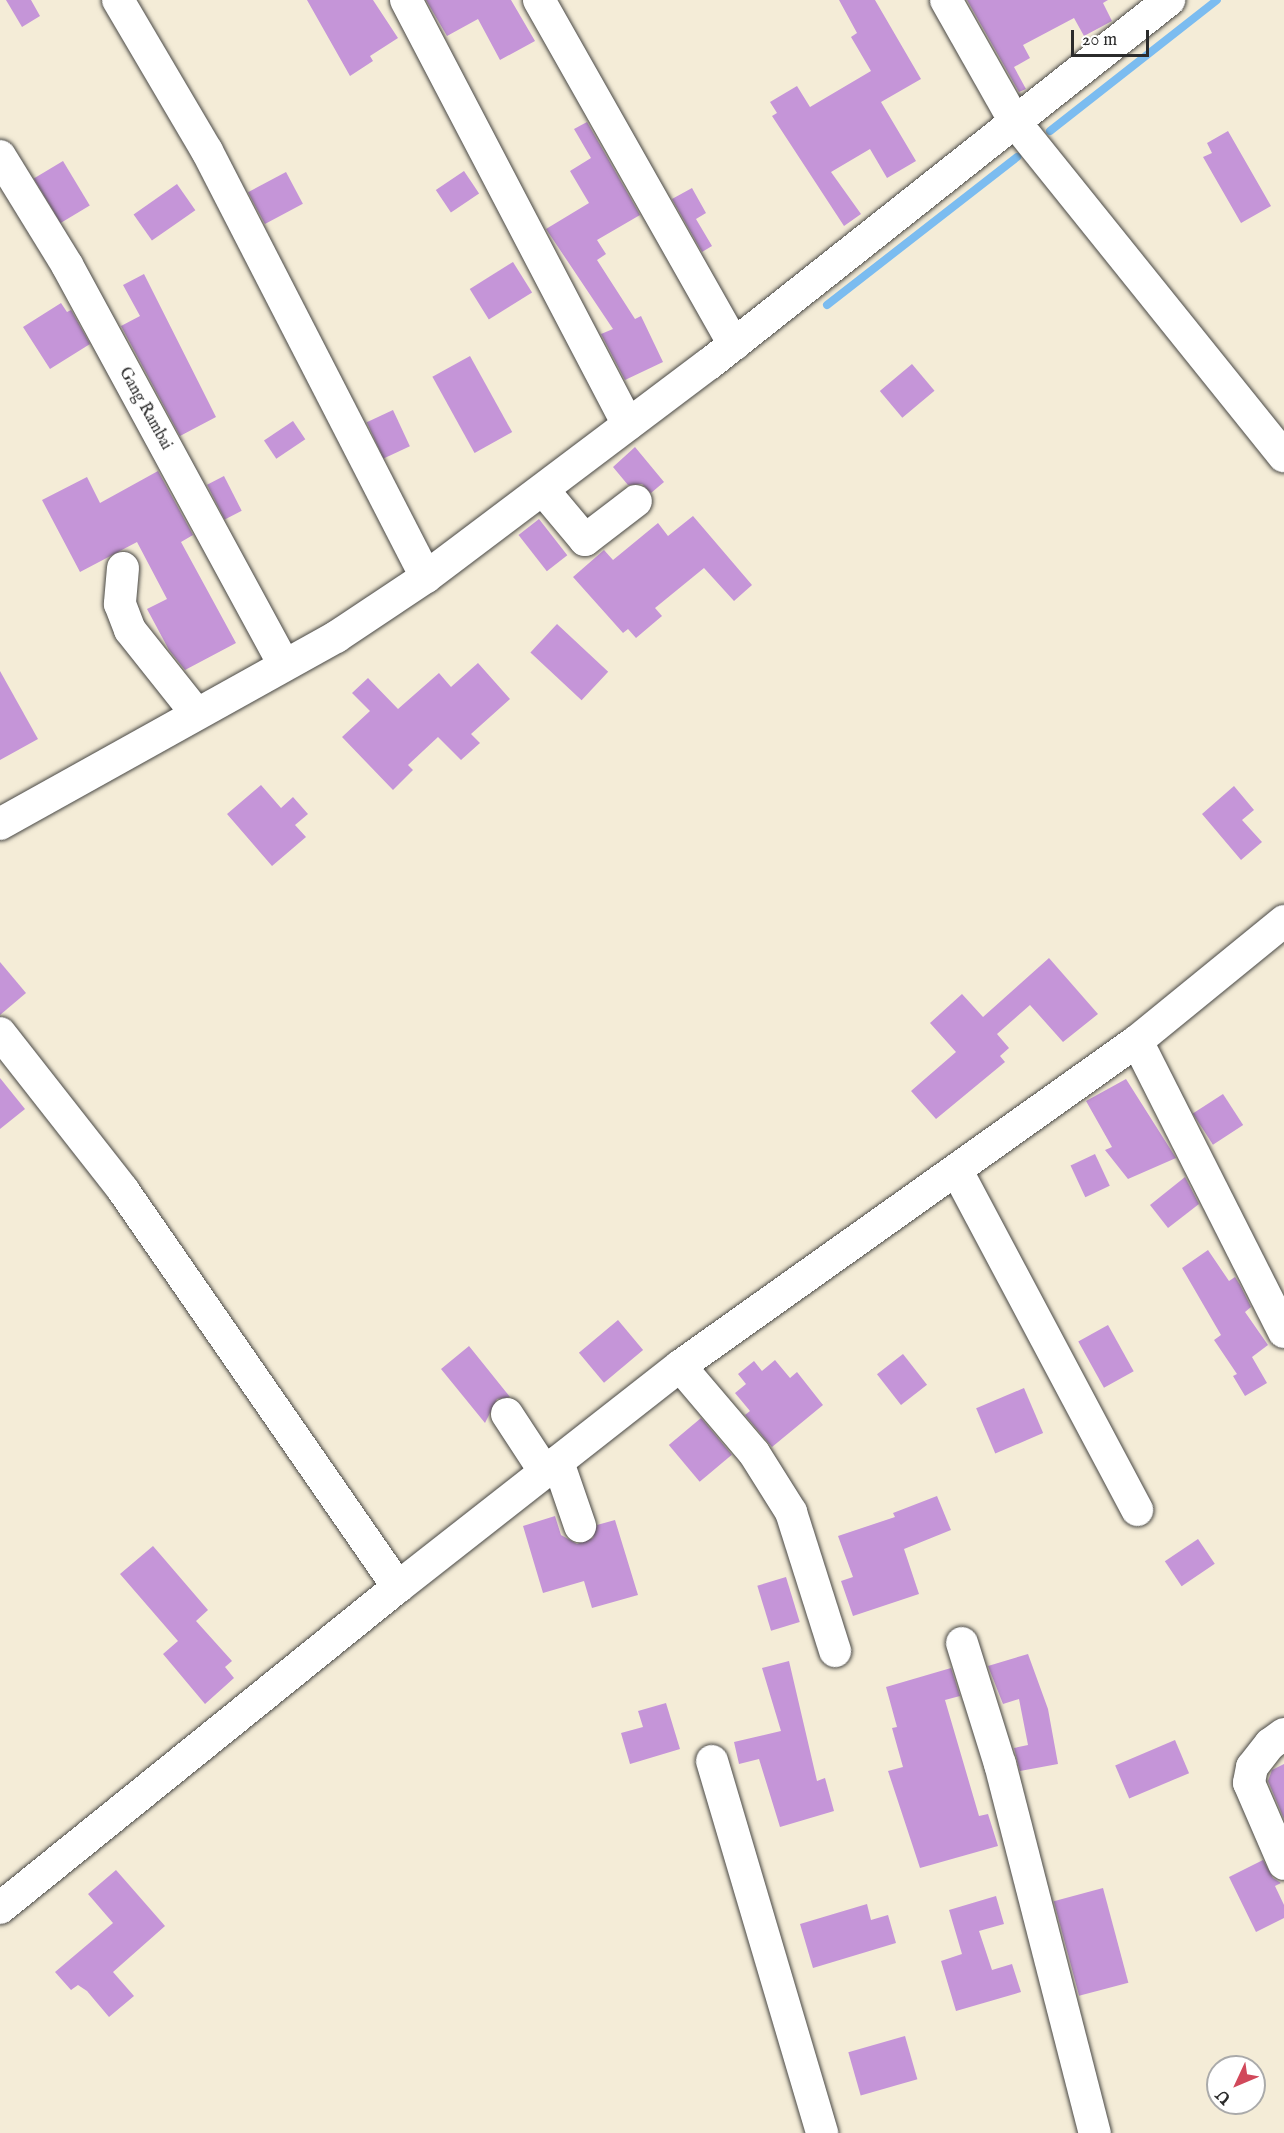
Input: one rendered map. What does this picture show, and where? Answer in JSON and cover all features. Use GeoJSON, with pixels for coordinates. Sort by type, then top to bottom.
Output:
{"type":"FeatureCollection","features":[{"type":"Feature","properties":{"kind":"street"},"geometry":{"type":"LineString","coordinates":[[118,0],[207,151],[426,577]]}},
{"type":"Feature","properties":{"kind":"street"},"geometry":{"type":"LineString","coordinates":[[406,0],[628,425]]}},
{"type":"Feature","properties":{"kind":"street"},"geometry":{"type":"LineString","coordinates":[[539,0],[734,345]]}},
{"type":"Feature","properties":{"kind":"street"},"geometry":{"type":"LineString","coordinates":[[946,0],[1015,122],[1284,456]]}},
{"type":"Feature","properties":{"kind":"street"},"geometry":{"type":"LineString","coordinates":[[0,824],[336,637],[426,577],[544,491],[734,345],[1169,0]]}},
{"type":"Feature","properties":{"kind":"street","name":"Gang Rambai"},"geometry":{"type":"LineString","coordinates":[[0,156],[67,265],[284,664]]}},
{"type":"Feature","properties":{"kind":"street"},"geometry":{"type":"LineString","coordinates":[[544,491],[585,540],[636,501]]}},
{"type":"Feature","properties":{"kind":"street"},"geometry":{"type":"LineString","coordinates":[[123,568],[120,604],[130,630],[196,713]]}},
{"type":"Feature","properties":{"kind":"street"},"geometry":{"type":"LineString","coordinates":[[0,1908],[398,1587],[680,1366],[1137,1041],[1284,921]]}},
{"type":"Feature","properties":{"kind":"street"},"geometry":{"type":"LineString","coordinates":[[1,1037],[123,1190],[398,1587]]}},
{"type":"Feature","properties":{"kind":"street"},"geometry":{"type":"LineString","coordinates":[[1137,1041],[1284,1332]]}},
{"type":"Feature","properties":{"kind":"street"},"geometry":{"type":"LineString","coordinates":[[957,1171],[1137,1510]]}},
{"type":"Feature","properties":{"kind":"street"},"geometry":{"type":"LineString","coordinates":[[680,1366],[754,1453],[791,1512],[836,1651]]}},
{"type":"Feature","properties":{"kind":"street"},"geometry":{"type":"LineString","coordinates":[[507,1414],[551,1467],[579,1526]]}},
{"type":"Feature","properties":{"kind":"street"},"geometry":{"type":"LineString","coordinates":[[962,1643],[1000,1764],[1095,2133]]}},
{"type":"Feature","properties":{"kind":"street"},"geometry":{"type":"LineString","coordinates":[[1284,1734],[1270,1743],[1252,1767],[1249,1783],[1284,1864]]}},
{"type":"Feature","properties":{"kind":"street"},"geometry":{"type":"LineString","coordinates":[[712,1761],[822,2133]]}},
{"type":"Feature","properties":{"kind":"building"},"geometry":{"type":"Polygon","coordinates":[[[6,0],[31,0],[40,16],[22,27],[6,0]]]}},
{"type":"Feature","properties":{"kind":"building"},"geometry":{"type":"Polygon","coordinates":[[[307,0],[373,0],[398,38],[370,56],[373,61],[350,76],[307,0]]]}},
{"type":"Feature","properties":{"kind":"building"},"geometry":{"type":"Polygon","coordinates":[[[426,0],[511,0],[535,41],[500,60],[478,19],[447,36],[426,0]]]}},
{"type":"Feature","properties":{"kind":"building"},"geometry":{"type":"Polygon","coordinates":[[[839,0],[875,0],[921,79],[881,102],[916,161],[887,178],[870,149],[831,172],[861,214],[844,226],[772,116],[777,113],[770,102],[797,86],[810,107],[871,71],[851,37],[857,33],[839,0]]]}},
{"type":"Feature","properties":{"kind":"building"},"geometry":{"type":"Polygon","coordinates":[[[967,0],[1108,0],[1103,3],[1112,21],[1084,36],[1074,18],[1023,45],[1030,58],[1014,67],[1026,89],[1019,92],[967,0]]]}},
{"type":"Feature","properties":{"kind":"building"},"geometry":{"type":"Polygon","coordinates":[[[587,122],[640,215],[597,240],[606,254],[597,260],[635,319],[641,316],[663,362],[625,380],[601,334],[613,329],[546,229],[589,203],[570,171],[591,158],[574,129],[587,122]]]}},
{"type":"Feature","properties":{"kind":"building"},"geometry":{"type":"Polygon","coordinates":[[[1228,131],[1271,206],[1241,223],[1203,157],[1212,153],[1207,143],[1228,131]]]}},
{"type":"Feature","properties":{"kind":"building"},"geometry":{"type":"Polygon","coordinates":[[[63,161],[90,206],[61,223],[34,179],[63,161]]]}},
{"type":"Feature","properties":{"kind":"building"},"geometry":{"type":"Polygon","coordinates":[[[464,171],[479,193],[451,212],[436,190],[464,171]]]}},
{"type":"Feature","properties":{"kind":"building"},"geometry":{"type":"Polygon","coordinates":[[[286,172],[303,204],[265,224],[248,192],[286,172]]]}},
{"type":"Feature","properties":{"kind":"building"},"geometry":{"type":"Polygon","coordinates":[[[177,184],[195,210],[152,241],[134,214],[177,184]]]}},
{"type":"Feature","properties":{"kind":"building"},"geometry":{"type":"Polygon","coordinates":[[[692,188],[706,213],[696,219],[712,246],[702,252],[672,199],[692,188]]]}},
{"type":"Feature","properties":{"kind":"building"},"geometry":{"type":"Polygon","coordinates":[[[513,262],[532,293],[489,320],[470,289],[513,262]]]}},
{"type":"Feature","properties":{"kind":"building"},"geometry":{"type":"Polygon","coordinates":[[[144,274],[216,417],[180,436],[121,326],[140,316],[123,285],[144,274]]]}},
{"type":"Feature","properties":{"kind":"building"},"geometry":{"type":"Polygon","coordinates":[[[61,303],[67,312],[71,310],[90,344],[50,369],[23,327],[61,303]]]}},
{"type":"Feature","properties":{"kind":"building"},"geometry":{"type":"Polygon","coordinates":[[[470,356],[512,432],[475,453],[432,377],[470,356]]]}},
{"type":"Feature","properties":{"kind":"building"},"geometry":{"type":"Polygon","coordinates":[[[912,364],[934,391],[902,418],[880,391],[912,364]]]}},
{"type":"Feature","properties":{"kind":"building"},"geometry":{"type":"Polygon","coordinates":[[[393,410],[410,446],[384,459],[367,422],[393,410]]]}},
{"type":"Feature","properties":{"kind":"building"},"geometry":{"type":"Polygon","coordinates":[[[293,421],[305,439],[276,459],[264,441],[293,421]]]}},
{"type":"Feature","properties":{"kind":"building"},"geometry":{"type":"Polygon","coordinates":[[[635,447],[664,482],[651,493],[642,484],[628,485],[613,467],[635,447]]]}},
{"type":"Feature","properties":{"kind":"building"},"geometry":{"type":"Polygon","coordinates":[[[158,471],[193,535],[181,542],[236,643],[185,670],[169,650],[147,609],[167,599],[137,542],[80,572],[42,500],[87,477],[100,503],[158,471]]]}},
{"type":"Feature","properties":{"kind":"building"},"geometry":{"type":"Polygon","coordinates":[[[224,476],[242,511],[225,519],[207,485],[224,476]]]}},
{"type":"Feature","properties":{"kind":"building"},"geometry":{"type":"Polygon","coordinates":[[[693,516],[752,585],[734,601],[704,568],[655,608],[662,616],[636,638],[628,629],[623,633],[573,577],[604,550],[613,560],[658,523],[668,536],[693,516]]]}},
{"type":"Feature","properties":{"kind":"building"},"geometry":{"type":"Polygon","coordinates":[[[539,519],[567,555],[547,571],[519,535],[539,519]]]}},
{"type":"Feature","properties":{"kind":"building"},"geometry":{"type":"Polygon","coordinates":[[[557,624],[608,672],[582,700],[530,653],[557,624]]]}},
{"type":"Feature","properties":{"kind":"building"},"geometry":{"type":"Polygon","coordinates":[[[478,663],[510,699],[471,734],[480,743],[461,760],[438,737],[408,765],[413,770],[393,790],[342,737],[370,711],[352,693],[368,678],[398,709],[439,673],[451,687],[478,663]]]}},
{"type":"Feature","properties":{"kind":"building"},"geometry":{"type":"Polygon","coordinates":[[[0,671],[38,739],[0,760],[0,671]]]}},
{"type":"Feature","properties":{"kind":"building"},"geometry":{"type":"Polygon","coordinates":[[[261,785],[281,808],[293,797],[308,814],[295,825],[306,837],[272,866],[227,814],[261,785]]]}},
{"type":"Feature","properties":{"kind":"building"},"geometry":{"type":"Polygon","coordinates":[[[1234,786],[1254,810],[1242,820],[1262,842],[1241,860],[1202,814],[1234,786]]]}},
{"type":"Feature","properties":{"kind":"building"},"geometry":{"type":"Polygon","coordinates":[[[1049,958],[1098,1014],[1063,1042],[1030,1005],[997,1034],[1009,1048],[1000,1056],[1005,1062],[936,1119],[911,1091],[956,1052],[930,1023],[962,994],[983,1017],[1049,958]]]}},
{"type":"Feature","properties":{"kind":"building"},"geometry":{"type":"Polygon","coordinates":[[[0,962],[26,993],[0,1015],[0,962]]]}},
{"type":"Feature","properties":{"kind":"building"},"geometry":{"type":"Polygon","coordinates":[[[0,1078],[25,1109],[0,1129],[0,1078]]]}},
{"type":"Feature","properties":{"kind":"building"},"geometry":{"type":"Polygon","coordinates":[[[1126,1079],[1176,1158],[1128,1179],[1105,1150],[1112,1147],[1086,1101],[1126,1079]]]}},
{"type":"Feature","properties":{"kind":"building"},"geometry":{"type":"Polygon","coordinates":[[[1223,1094],[1243,1125],[1213,1145],[1193,1114],[1223,1094]]]}},
{"type":"Feature","properties":{"kind":"building"},"geometry":{"type":"Polygon","coordinates":[[[1095,1154],[1110,1186],[1085,1197],[1071,1165],[1095,1154]]]}},
{"type":"Feature","properties":{"kind":"building"},"geometry":{"type":"Polygon","coordinates":[[[1185,1177],[1199,1204],[1168,1228],[1150,1205],[1185,1177]]]}},
{"type":"Feature","properties":{"kind":"building"},"geometry":{"type":"Polygon","coordinates":[[[1208,1250],[1229,1281],[1235,1277],[1251,1307],[1245,1312],[1268,1345],[1252,1357],[1267,1383],[1245,1396],[1233,1376],[1237,1374],[1214,1340],[1221,1335],[1182,1268],[1208,1250]]]}},
{"type":"Feature","properties":{"kind":"building"},"geometry":{"type":"Polygon","coordinates":[[[618,1320],[643,1350],[604,1383],[579,1353],[618,1320]]]}},
{"type":"Feature","properties":{"kind":"building"},"geometry":{"type":"Polygon","coordinates":[[[1108,1325],[1134,1371],[1104,1388],[1078,1341],[1108,1325]]]}},
{"type":"Feature","properties":{"kind":"building"},"geometry":{"type":"Polygon","coordinates":[[[469,1346],[510,1397],[497,1399],[485,1423],[441,1369],[469,1346]]]}},
{"type":"Feature","properties":{"kind":"building"},"geometry":{"type":"Polygon","coordinates":[[[903,1354],[927,1385],[901,1405],[877,1374],[903,1354]]]}},
{"type":"Feature","properties":{"kind":"building"},"geometry":{"type":"Polygon","coordinates":[[[775,1360],[790,1378],[797,1372],[823,1405],[772,1447],[745,1415],[750,1411],[735,1393],[746,1384],[738,1374],[754,1361],[762,1371],[775,1360]]]}},
{"type":"Feature","properties":{"kind":"building"},"geometry":{"type":"Polygon","coordinates":[[[1024,1388],[1043,1433],[995,1453],[976,1408],[1024,1388]]]}},
{"type":"Feature","properties":{"kind":"building"},"geometry":{"type":"Polygon","coordinates":[[[701,1418],[732,1455],[700,1482],[669,1445],[701,1418]]]}},
{"type":"Feature","properties":{"kind":"building"},"geometry":{"type":"Polygon","coordinates":[[[937,1496],[951,1530],[904,1549],[919,1594],[853,1616],[841,1581],[853,1577],[838,1536],[895,1517],[893,1513],[937,1496]]]}},
{"type":"Feature","properties":{"kind":"building"},"geometry":{"type":"Polygon","coordinates":[[[555,1516],[561,1535],[577,1544],[593,1538],[597,1525],[615,1520],[638,1595],[592,1608],[584,1581],[543,1593],[523,1526],[555,1516]]]}},
{"type":"Feature","properties":{"kind":"building"},"geometry":{"type":"Polygon","coordinates":[[[1198,1539],[1215,1564],[1182,1586],[1165,1561],[1198,1539]]]}},
{"type":"Feature","properties":{"kind":"building"},"geometry":{"type":"Polygon","coordinates":[[[153,1546],[208,1610],[196,1621],[232,1661],[225,1667],[234,1678],[205,1704],[163,1654],[178,1641],[120,1574],[153,1546]]]}},
{"type":"Feature","properties":{"kind":"building"},"geometry":{"type":"Polygon","coordinates":[[[786,1577],[800,1622],[771,1631],[757,1586],[786,1577]]]}},
{"type":"Feature","properties":{"kind":"building"},"geometry":{"type":"Polygon","coordinates":[[[1028,1654],[1048,1709],[1058,1764],[1020,1771],[1014,1748],[1028,1745],[1019,1699],[1003,1704],[988,1666],[1028,1654]]]}},
{"type":"Feature","properties":{"kind":"building"},"geometry":{"type":"Polygon","coordinates":[[[789,1661],[817,1781],[825,1778],[834,1811],[780,1827],[759,1759],[739,1764],[734,1742],[781,1731],[762,1668],[789,1661]]]}},
{"type":"Feature","properties":{"kind":"building"},"geometry":{"type":"Polygon","coordinates":[[[951,1668],[960,1696],[945,1700],[979,1816],[988,1814],[998,1846],[920,1868],[888,1771],[903,1767],[892,1728],[897,1727],[886,1687],[951,1668]]]}},
{"type":"Feature","properties":{"kind":"building"},"geometry":{"type":"Polygon","coordinates":[[[666,1703],[680,1749],[630,1764],[621,1733],[643,1727],[638,1711],[666,1703]]]}},
{"type":"Feature","properties":{"kind":"building"},"geometry":{"type":"Polygon","coordinates":[[[1175,1740],[1189,1773],[1129,1799],[1115,1765],[1175,1740]]]}},
{"type":"Feature","properties":{"kind":"building"},"geometry":{"type":"Polygon","coordinates":[[[1284,1764],[1284,1819],[1268,1781],[1272,1770],[1284,1764]]]}},
{"type":"Feature","properties":{"kind":"building"},"geometry":{"type":"Polygon","coordinates":[[[1263,1860],[1273,1878],[1281,1883],[1275,1886],[1284,1905],[1284,1918],[1256,1932],[1229,1877],[1263,1860]]]}},
{"type":"Feature","properties":{"kind":"building"},"geometry":{"type":"Polygon","coordinates":[[[116,1870],[165,1926],[113,1972],[134,1996],[109,2017],[87,1991],[78,1985],[71,1990],[55,1972],[113,1923],[88,1894],[116,1870]]]}},
{"type":"Feature","properties":{"kind":"building"},"geometry":{"type":"Polygon","coordinates":[[[1103,1888],[1128,1983],[1079,1996],[1054,1901],[1103,1888]]]}},
{"type":"Feature","properties":{"kind":"building"},"geometry":{"type":"Polygon","coordinates":[[[996,1896],[1004,1924],[979,1931],[992,1970],[1012,1964],[1021,1992],[956,2011],[941,1961],[962,1954],[949,1910],[996,1896]]]}},
{"type":"Feature","properties":{"kind":"building"},"geometry":{"type":"Polygon","coordinates":[[[867,1904],[871,1920],[888,1915],[896,1943],[813,1968],[800,1924],[867,1904]]]}},
{"type":"Feature","properties":{"kind":"building"},"geometry":{"type":"Polygon","coordinates":[[[905,2036],[917,2079],[861,2096],[848,2052],[905,2036]]]}},
{"type":"Feature","properties":{"kind":"waterway"},"geometry":{"type":"LineString","coordinates":[[1050,131],[1217,0]]}},
{"type":"Feature","properties":{"kind":"waterway"},"geometry":{"type":"LineString","coordinates":[[827,305],[1017,157]]}}]}
